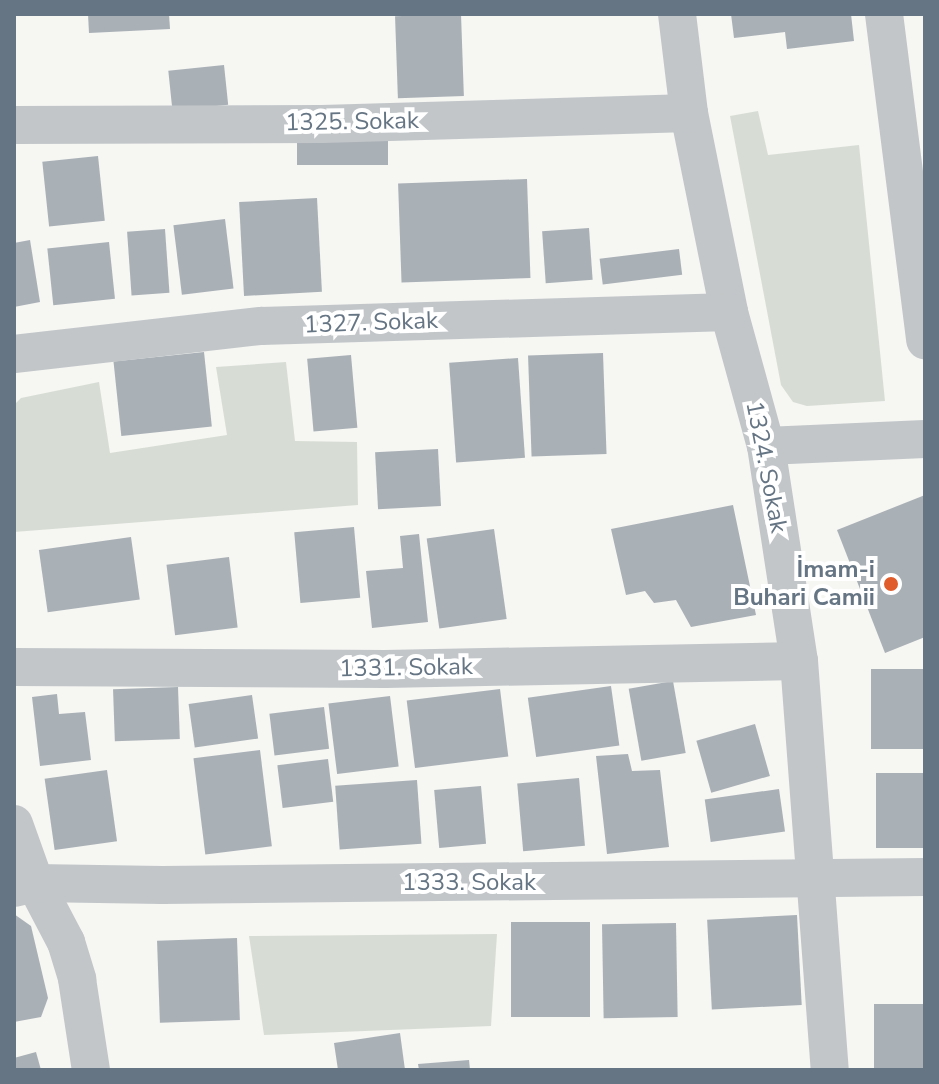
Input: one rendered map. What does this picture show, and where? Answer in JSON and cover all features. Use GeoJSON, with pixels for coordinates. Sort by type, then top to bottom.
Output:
{"type":"FeatureCollection","features":[{"type":"Feature","properties":{"kind":"street","name":"1324. Sokak"},"geometry":{"type":"LineString","coordinates":[[677,14],[689,113],[729,312],[766,446],[799,661],[830,1070]]}},
{"type":"Feature","properties":{"kind":"street"},"geometry":{"type":"LineString","coordinates":[[884,14],[925,340]]}},
{"type":"Feature","properties":{"kind":"street","name":"1325. Sokak"},"geometry":{"type":"LineString","coordinates":[[14,125],[322,124],[689,113]]}},
{"type":"Feature","properties":{"kind":"street","name":"1327. Sokak"},"geometry":{"type":"LineString","coordinates":[[14,354],[261,326],[729,312]]}},
{"type":"Feature","properties":{"kind":"street"},"geometry":{"type":"LineString","coordinates":[[766,446],[925,439]]}},
{"type":"Feature","properties":{"kind":"street","name":"1331. Sokak"},"geometry":{"type":"LineString","coordinates":[[14,667],[385,669],[799,661]]}},
{"type":"Feature","properties":{"kind":"street"},"geometry":{"type":"LineString","coordinates":[[14,824],[25,886],[66,942],[77,979],[91,1070]]}},
{"type":"Feature","properties":{"kind":"street","name":"1333. Sokak"},"geometry":{"type":"LineString","coordinates":[[25,886],[925,877]]}},
{"type":"Feature","properties":{"kind":"shaded area"},"geometry":{"type":"Polygon","coordinates":[[[758,111],[768,155],[859,145],[885,401],[807,406],[793,402],[781,385],[730,116],[758,111]]]}},
{"type":"Feature","properties":{"kind":"shaded area"},"geometry":{"type":"Polygon","coordinates":[[[286,362],[295,441],[357,442],[358,505],[14,532],[14,405],[21,398],[99,382],[110,453],[227,435],[216,367],[286,362]]]}},
{"type":"Feature","properties":{"kind":"shaded area"},"geometry":{"type":"Polygon","coordinates":[[[497,934],[491,1026],[264,1035],[249,936],[497,934]]]}},
{"type":"Feature","properties":{"kind":"building"},"geometry":{"type":"Polygon","coordinates":[[[88,14],[169,14],[170,29],[89,33],[88,14]]]}},
{"type":"Feature","properties":{"kind":"building"},"geometry":{"type":"Polygon","coordinates":[[[461,14],[464,96],[398,98],[395,16],[461,14]]]}},
{"type":"Feature","properties":{"kind":"building"},"geometry":{"type":"Polygon","coordinates":[[[731,14],[851,14],[854,41],[787,49],[785,32],[734,38],[731,14]]]}},
{"type":"Feature","properties":{"kind":"building"},"geometry":{"type":"Polygon","coordinates":[[[224,65],[228,105],[172,111],[168,71],[224,65]]]}},
{"type":"Feature","properties":{"kind":"building"},"geometry":{"type":"Polygon","coordinates":[[[297,139],[388,139],[388,165],[297,165],[297,139]]]}},
{"type":"Feature","properties":{"kind":"building"},"geometry":{"type":"Polygon","coordinates":[[[98,156],[105,221],[49,226],[42,162],[98,156]]]}},
{"type":"Feature","properties":{"kind":"building"},"geometry":{"type":"Polygon","coordinates":[[[527,179],[530,278],[402,282],[398,184],[527,179]]]}},
{"type":"Feature","properties":{"kind":"building"},"geometry":{"type":"Polygon","coordinates":[[[317,198],[322,292],[244,296],[239,202],[317,198]]]}},
{"type":"Feature","properties":{"kind":"building"},"geometry":{"type":"Polygon","coordinates":[[[225,219],[234,288],[182,295],[173,225],[225,219]]]}},
{"type":"Feature","properties":{"kind":"building"},"geometry":{"type":"Polygon","coordinates":[[[589,228],[593,280],[546,283],[542,231],[589,228]]]}},
{"type":"Feature","properties":{"kind":"building"},"geometry":{"type":"Polygon","coordinates":[[[165,229],[169,293],[132,295],[127,232],[165,229]]]}},
{"type":"Feature","properties":{"kind":"building"},"geometry":{"type":"Polygon","coordinates":[[[30,240],[40,302],[14,307],[14,243],[30,240]]]}},
{"type":"Feature","properties":{"kind":"building"},"geometry":{"type":"Polygon","coordinates":[[[109,242],[115,299],[53,305],[47,248],[109,242]]]}},
{"type":"Feature","properties":{"kind":"building"},"geometry":{"type":"Polygon","coordinates":[[[679,249],[682,275],[603,285],[600,259],[679,249]]]}},
{"type":"Feature","properties":{"kind":"building"},"geometry":{"type":"Polygon","coordinates":[[[204,352],[212,427],[121,436],[113,362],[204,352]]]}},
{"type":"Feature","properties":{"kind":"building"},"geometry":{"type":"Polygon","coordinates":[[[603,353],[607,454],[532,457],[528,356],[603,353]]]}},
{"type":"Feature","properties":{"kind":"building"},"geometry":{"type":"Polygon","coordinates":[[[351,355],[357,428],[314,432],[307,359],[351,355]]]}},
{"type":"Feature","properties":{"kind":"building"},"geometry":{"type":"Polygon","coordinates":[[[518,358],[525,458],[456,463],[449,363],[518,358]]]}},
{"type":"Feature","properties":{"kind":"building"},"geometry":{"type":"Polygon","coordinates":[[[438,449],[441,506],[378,509],[375,452],[438,449]]]}},
{"type":"Feature","properties":{"kind":"building","name":"İmam-i Buhari Camii"},"geometry":{"type":"Polygon","coordinates":[[[925,495],[925,637],[885,653],[837,530],[925,495]]]}},
{"type":"Feature","properties":{"kind":"building"},"geometry":{"type":"Polygon","coordinates":[[[733,505],[756,615],[691,627],[676,600],[654,603],[645,591],[626,595],[611,529],[733,505]]]}},
{"type":"Feature","properties":{"kind":"building"},"geometry":{"type":"Polygon","coordinates":[[[354,527],[360,598],[300,603],[294,532],[354,527]]]}},
{"type":"Feature","properties":{"kind":"building"},"geometry":{"type":"Polygon","coordinates":[[[494,529],[507,619],[439,629],[427,538],[494,529]]]}},
{"type":"Feature","properties":{"kind":"building"},"geometry":{"type":"Polygon","coordinates":[[[419,534],[428,622],[372,628],[366,571],[403,568],[400,536],[419,534]]]}},
{"type":"Feature","properties":{"kind":"building"},"geometry":{"type":"Polygon","coordinates":[[[131,537],[140,599],[48,612],[39,550],[131,537]]]}},
{"type":"Feature","properties":{"kind":"building"},"geometry":{"type":"Polygon","coordinates":[[[229,557],[238,627],[175,635],[166,565],[229,557]]]}},
{"type":"Feature","properties":{"kind":"building"},"geometry":{"type":"Polygon","coordinates":[[[871,669],[925,669],[925,749],[871,749],[871,669]]]}},
{"type":"Feature","properties":{"kind":"building"},"geometry":{"type":"Polygon","coordinates":[[[673,681],[686,753],[641,761],[629,689],[673,681]]]}},
{"type":"Feature","properties":{"kind":"building"},"geometry":{"type":"Polygon","coordinates":[[[611,686],[619,745],[536,757],[528,698],[611,686]]]}},
{"type":"Feature","properties":{"kind":"building"},"geometry":{"type":"Polygon","coordinates":[[[178,687],[180,739],[115,741],[113,689],[178,687]]]}},
{"type":"Feature","properties":{"kind":"building"},"geometry":{"type":"Polygon","coordinates":[[[500,689],[508,756],[415,768],[407,700],[500,689]]]}},
{"type":"Feature","properties":{"kind":"building"},"geometry":{"type":"Polygon","coordinates":[[[57,694],[59,714],[85,712],[91,760],[40,766],[32,697],[57,694]]]}},
{"type":"Feature","properties":{"kind":"building"},"geometry":{"type":"Polygon","coordinates":[[[252,695],[258,739],[195,747],[189,704],[252,695]]]}},
{"type":"Feature","properties":{"kind":"building"},"geometry":{"type":"Polygon","coordinates":[[[390,696],[399,766],[337,774],[328,704],[390,696]]]}},
{"type":"Feature","properties":{"kind":"building"},"geometry":{"type":"Polygon","coordinates":[[[324,707],[329,749],[275,755],[269,714],[324,707]]]}},
{"type":"Feature","properties":{"kind":"building"},"geometry":{"type":"Polygon","coordinates":[[[755,724],[770,776],[711,793],[696,741],[755,724]]]}},
{"type":"Feature","properties":{"kind":"building"},"geometry":{"type":"Polygon","coordinates":[[[260,750],[272,846],[205,854],[193,758],[260,750]]]}},
{"type":"Feature","properties":{"kind":"building"},"geometry":{"type":"Polygon","coordinates":[[[628,754],[632,771],[660,770],[669,847],[607,854],[596,756],[628,754]]]}},
{"type":"Feature","properties":{"kind":"building"},"geometry":{"type":"Polygon","coordinates":[[[328,759],[333,802],[283,808],[277,765],[328,759]]]}},
{"type":"Feature","properties":{"kind":"building"},"geometry":{"type":"Polygon","coordinates":[[[107,770],[117,841],[55,850],[45,779],[107,770]]]}},
{"type":"Feature","properties":{"kind":"building"},"geometry":{"type":"Polygon","coordinates":[[[876,773],[925,773],[925,848],[876,848],[876,773]]]}},
{"type":"Feature","properties":{"kind":"building"},"geometry":{"type":"Polygon","coordinates":[[[579,778],[585,846],[523,851],[517,783],[579,778]]]}},
{"type":"Feature","properties":{"kind":"building"},"geometry":{"type":"Polygon","coordinates":[[[417,780],[421,844],[340,850],[335,786],[417,780]]]}},
{"type":"Feature","properties":{"kind":"building"},"geometry":{"type":"Polygon","coordinates":[[[481,786],[486,844],[439,848],[434,790],[481,786]]]}},
{"type":"Feature","properties":{"kind":"building"},"geometry":{"type":"Polygon","coordinates":[[[779,789],[785,832],[711,842],[705,799],[779,789]]]}},
{"type":"Feature","properties":{"kind":"building"},"geometry":{"type":"Polygon","coordinates":[[[14,914],[31,926],[48,998],[41,1017],[14,1022],[14,914]]]}},
{"type":"Feature","properties":{"kind":"building"},"geometry":{"type":"Polygon","coordinates":[[[797,915],[802,1005],[712,1010],[707,920],[797,915]]]}},
{"type":"Feature","properties":{"kind":"building"},"geometry":{"type":"Polygon","coordinates":[[[511,922],[590,922],[590,1017],[511,1017],[511,922]]]}},
{"type":"Feature","properties":{"kind":"building"},"geometry":{"type":"Polygon","coordinates":[[[676,923],[678,1017],[604,1018],[602,924],[676,923]]]}},
{"type":"Feature","properties":{"kind":"building"},"geometry":{"type":"Polygon","coordinates":[[[237,938],[240,1020],[160,1023],[157,941],[237,938]]]}},
{"type":"Feature","properties":{"kind":"building"},"geometry":{"type":"Polygon","coordinates":[[[874,1004],[925,1004],[925,1070],[874,1070],[874,1004]]]}},
{"type":"Feature","properties":{"kind":"building"},"geometry":{"type":"Polygon","coordinates":[[[400,1033],[405,1070],[338,1070],[334,1043],[400,1033]]]}},
{"type":"Feature","properties":{"kind":"building"},"geometry":{"type":"Polygon","coordinates":[[[36,1052],[41,1070],[14,1070],[14,1058],[36,1052]]]}},
{"type":"Feature","properties":{"kind":"building"},"geometry":{"type":"Polygon","coordinates":[[[469,1060],[470,1070],[419,1070],[418,1064],[469,1060]]]}},
{"type":"Feature","properties":{"kind":"place","name":"İmam-i Buhari Camii"},"geometry":{"type":"Point","coordinates":[891,584]}}]}
